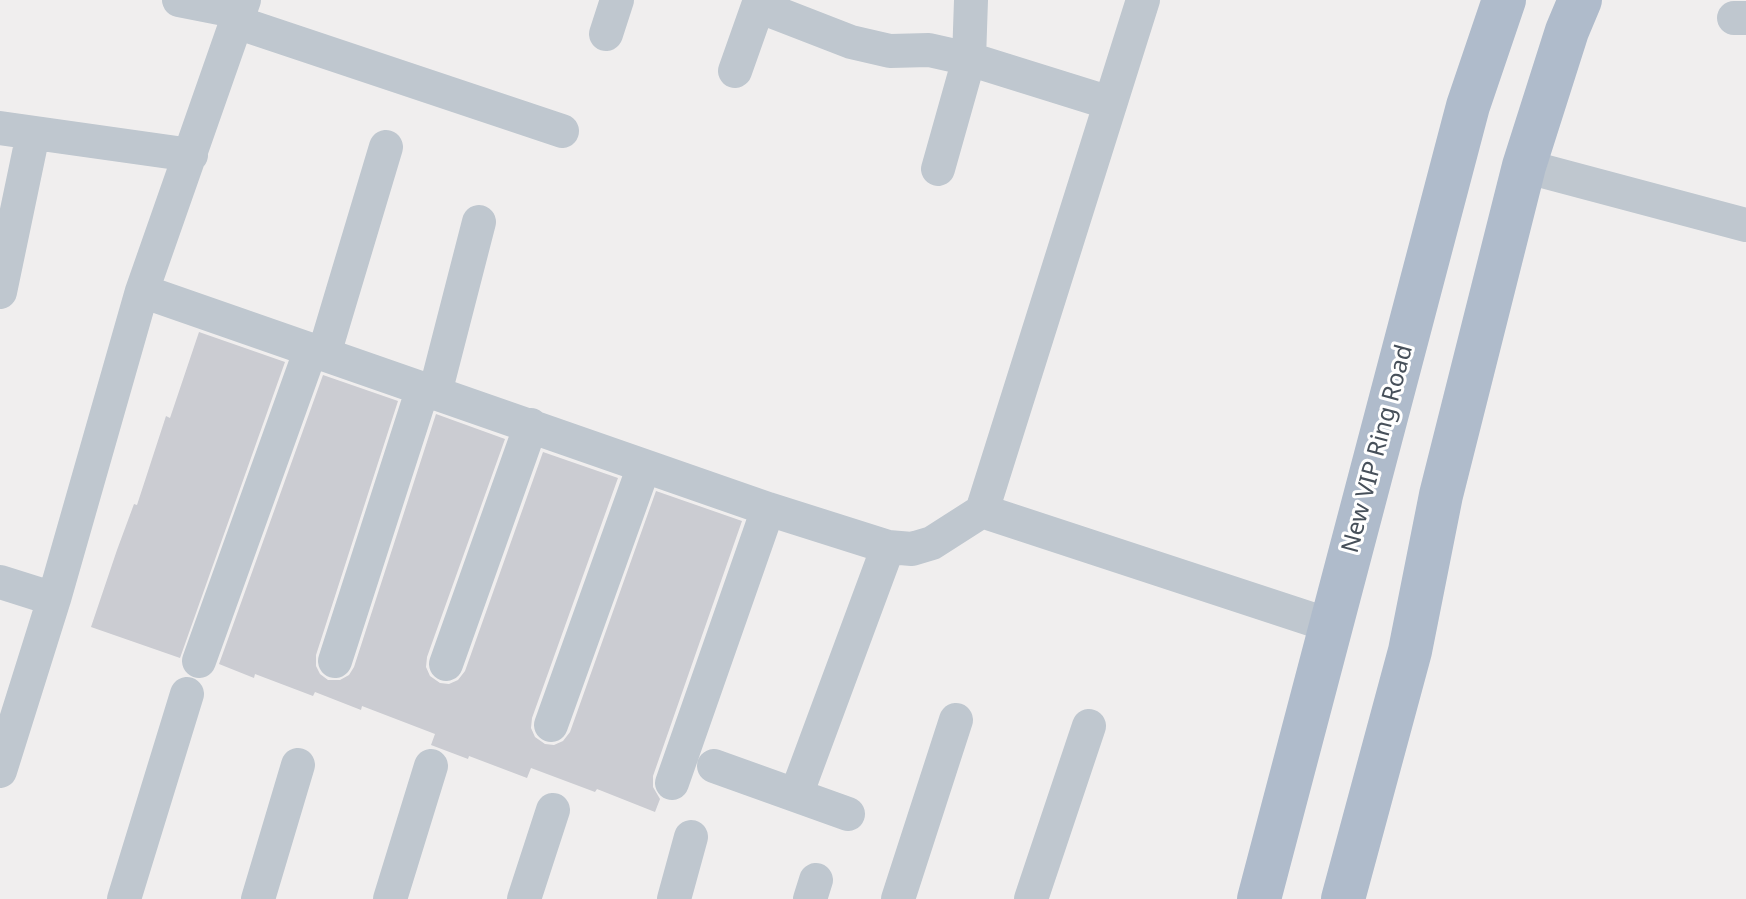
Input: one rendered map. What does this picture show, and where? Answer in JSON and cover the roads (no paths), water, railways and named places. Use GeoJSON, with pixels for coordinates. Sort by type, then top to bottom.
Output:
{"type":"FeatureCollection","features":[{"type":"Feature","properties":{"kind":"main road","name":"New VIP Ring Road"},"geometry":{"type":"LineString","coordinates":[[1259,899],[1468,106],[1504,0]]}},
{"type":"Feature","properties":{"kind":"main road"},"geometry":{"type":"LineString","coordinates":[[1343,899],[1410,651],[1441,495],[1524,166],[1567,31],[1580,0]]}},
{"type":"Feature","properties":{"kind":"street"},"geometry":{"type":"LineString","coordinates":[[179,0],[240,11],[562,131]]}},
{"type":"Feature","properties":{"kind":"street"},"geometry":{"type":"LineString","coordinates":[[606,34],[617,0]]}},
{"type":"Feature","properties":{"kind":"street"},"geometry":{"type":"LineString","coordinates":[[938,169],[969,59],[971,0]]}},
{"type":"Feature","properties":{"kind":"street"},"geometry":{"type":"LineString","coordinates":[[142,291],[768,509],[888,547],[912,549],[932,543],[982,511],[1143,0]]}},
{"type":"Feature","properties":{"kind":"street"},"geometry":{"type":"LineString","coordinates":[[735,71],[759,3],[851,42],[890,51],[929,50],[969,59],[1110,103]]}},
{"type":"Feature","properties":{"kind":"street"},"geometry":{"type":"LineString","coordinates":[[0,771],[54,599],[142,291],[240,11]]}},
{"type":"Feature","properties":{"kind":"street"},"geometry":{"type":"LineString","coordinates":[[0,128],[191,155]]}},
{"type":"Feature","properties":{"kind":"street"},"geometry":{"type":"LineString","coordinates":[[0,292],[33,134]]}},
{"type":"Feature","properties":{"kind":"street"},"geometry":{"type":"LineString","coordinates":[[199,661],[317,352],[386,147]]}},
{"type":"Feature","properties":{"kind":"street"},"geometry":{"type":"LineString","coordinates":[[1524,166],[1746,225]]}},
{"type":"Feature","properties":{"kind":"street"},"geometry":{"type":"LineString","coordinates":[[335,661],[429,390],[479,222]]}},
{"type":"Feature","properties":{"kind":"street"},"geometry":{"type":"LineString","coordinates":[[446,664],[531,425]]}},
{"type":"Feature","properties":{"kind":"street"},"geometry":{"type":"LineString","coordinates":[[551,725],[644,466]]}},
{"type":"Feature","properties":{"kind":"street"},"geometry":{"type":"LineString","coordinates":[[672,783],[768,509]]}},
{"type":"Feature","properties":{"kind":"street"},"geometry":{"type":"LineString","coordinates":[[982,511],[1332,626]]}},
{"type":"Feature","properties":{"kind":"street"},"geometry":{"type":"LineString","coordinates":[[796,795],[888,547]]}},
{"type":"Feature","properties":{"kind":"street"},"geometry":{"type":"LineString","coordinates":[[0,582],[54,599]]}},
{"type":"Feature","properties":{"kind":"street"},"geometry":{"type":"LineString","coordinates":[[124,899],[187,694]]}},
{"type":"Feature","properties":{"kind":"street"},"geometry":{"type":"LineString","coordinates":[[898,899],[956,720]]}},
{"type":"Feature","properties":{"kind":"street"},"geometry":{"type":"LineString","coordinates":[[1031,899],[1089,726]]}},
{"type":"Feature","properties":{"kind":"street"},"geometry":{"type":"LineString","coordinates":[[258,899],[298,765]]}},
{"type":"Feature","properties":{"kind":"street"},"geometry":{"type":"LineString","coordinates":[[390,899],[431,766]]}},
{"type":"Feature","properties":{"kind":"street"},"geometry":{"type":"LineString","coordinates":[[714,766],[848,814]]}},
{"type":"Feature","properties":{"kind":"street"},"geometry":{"type":"LineString","coordinates":[[524,899],[553,810]]}},
{"type":"Feature","properties":{"kind":"street"},"geometry":{"type":"LineString","coordinates":[[674,899],[691,837]]}}]}
